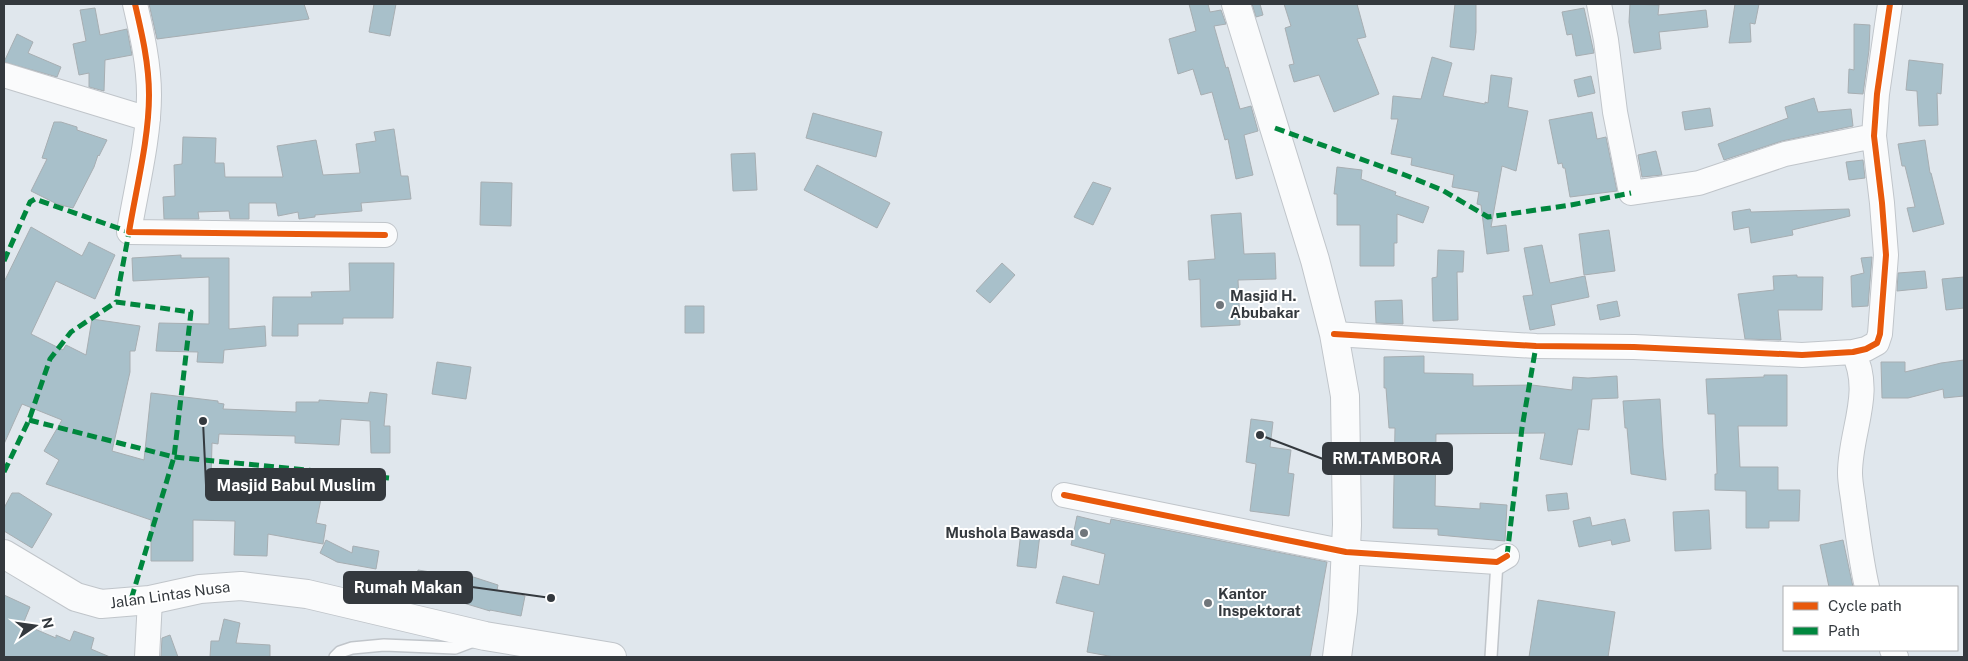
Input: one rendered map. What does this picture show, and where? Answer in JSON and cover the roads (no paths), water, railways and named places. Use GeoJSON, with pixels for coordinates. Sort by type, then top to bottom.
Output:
{"type":"FeatureCollection","features":[{"type":"Feature","properties":{"kind":"highway"},"geometry":{"type":"LineString","coordinates":[[1236,4],[1315,260],[1334,334],[1346,396],[1346,552],[1343,611],[1337,657]]}},
{"type":"Feature","properties":{"kind":"highway","name":"Jalan Lintas Nusa"},"geometry":{"type":"LineString","coordinates":[[4,554],[58,587],[88,602],[101,604],[150,600],[200,589],[251,587],[307,594],[485,636],[612,657]]}},
{"type":"Feature","properties":{"kind":"street"},"geometry":{"type":"LineString","coordinates":[[135,4],[146,52],[149,94],[148,119],[129,232],[385,234]]}},
{"type":"Feature","properties":{"kind":"street"},"geometry":{"type":"LineString","coordinates":[[1599,4],[1606,40],[1615,112],[1630,193],[1699,183],[1785,154],[1874,136]]}},
{"type":"Feature","properties":{"kind":"street"},"geometry":{"type":"LineString","coordinates":[[1334,334],[1536,346],[1634,347],[1802,355],[1853,352],[1877,344],[1882,318],[1886,256],[1874,136],[1877,94],[1890,4]]}},
{"type":"Feature","properties":{"kind":"street"},"geometry":{"type":"LineString","coordinates":[[4,75],[148,119]]}},
{"type":"Feature","properties":{"kind":"street"},"geometry":{"type":"LineString","coordinates":[[1853,352],[1859,364],[1862,403],[1850,473],[1861,560],[1867,586]]}},
{"type":"Feature","properties":{"kind":"street"},"geometry":{"type":"LineString","coordinates":[[1064,496],[1346,552],[1502,559]]}},
{"type":"Feature","properties":{"kind":"street"},"geometry":{"type":"LineString","coordinates":[[147,657],[150,600]]}},
{"type":"Feature","properties":{"kind":"lane"},"geometry":{"type":"LineString","coordinates":[[1491,657],[1502,559]]}},
{"type":"Feature","properties":{"kind":"lane"},"geometry":{"type":"LineString","coordinates":[[335,657],[340,652],[352,648],[384,645],[455,648],[485,636]]}},
{"type":"Feature","properties":{"kind":"place","name":"Masjid H. Abubakar"},"geometry":{"type":"Point","coordinates":[1220,305]}},
{"type":"Feature","properties":{"kind":"place","name":"Masjid Babul Muslim"},"geometry":{"type":"Point","coordinates":[203,421]}},
{"type":"Feature","properties":{"kind":"place","name":"RM.TAMBORA"},"geometry":{"type":"Point","coordinates":[1260,435]}},
{"type":"Feature","properties":{"kind":"place","name":"Mushola Bawasda"},"geometry":{"type":"Point","coordinates":[1084,533]}},
{"type":"Feature","properties":{"kind":"place","name":"Rumah Makan"},"geometry":{"type":"Point","coordinates":[551,598]}},
{"type":"Feature","properties":{"kind":"place","name":"Kantor Inspektorat"},"geometry":{"type":"Point","coordinates":[1208,603]}}]}
